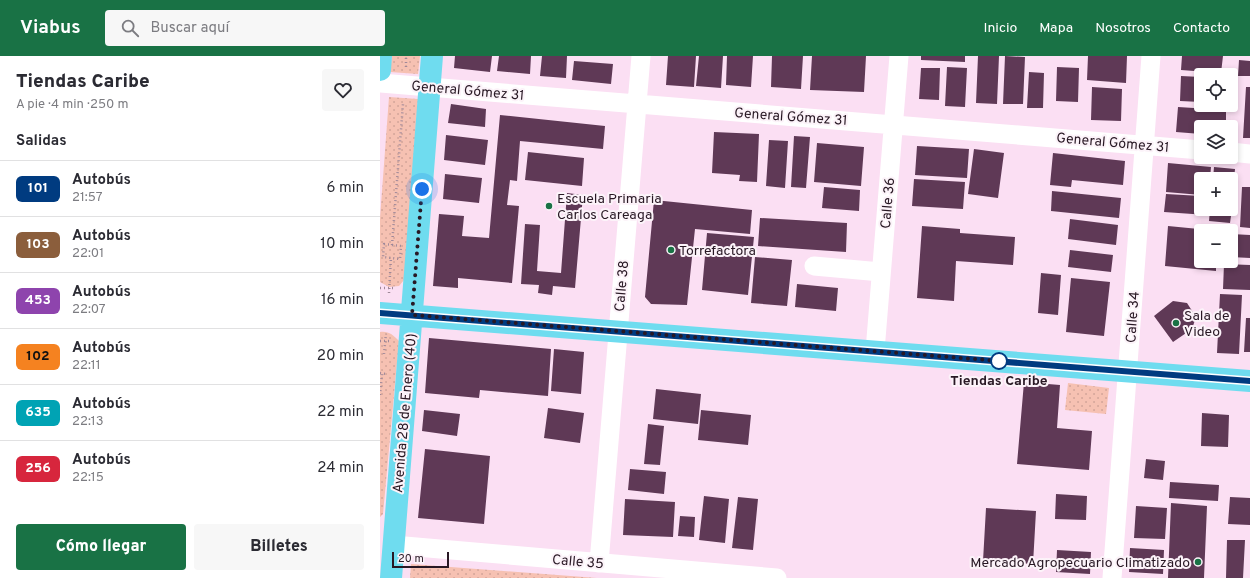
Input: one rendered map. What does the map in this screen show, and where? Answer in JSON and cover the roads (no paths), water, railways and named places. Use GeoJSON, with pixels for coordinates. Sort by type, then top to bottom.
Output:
{"type":"FeatureCollection","features":[{"type":"Feature","properties":{"kind":"main road"},"geometry":{"type":"LineString","coordinates":[[380,70],[381,56]]}},
{"type":"Feature","properties":{"kind":"main road","name":"Avenida 28 de Enero (40)"},"geometry":{"type":"LineString","coordinates":[[391,578],[387,544],[412,315],[432,56]]}},
{"type":"Feature","properties":{"kind":"main road"},"geometry":{"type":"LineString","coordinates":[[380,313],[1250,381]]}},
{"type":"Feature","properties":{"kind":"street","name":"Calle 38"},"geometry":{"type":"LineString","coordinates":[[599,563],[617,331],[641,56]]}},
{"type":"Feature","properties":{"kind":"street","name":"Calle 36"},"geometry":{"type":"LineString","coordinates":[[875,351],[899,56]]}},
{"type":"Feature","properties":{"kind":"street","name":"Calle 34"},"geometry":{"type":"LineString","coordinates":[[1112,578],[1151,56]]}},
{"type":"Feature","properties":{"kind":"street","name":"General Gómez 31"},"geometry":{"type":"LineString","coordinates":[[380,83],[1194,149]]}},
{"type":"Feature","properties":{"kind":"street"},"geometry":{"type":"LineString","coordinates":[[1238,153],[1250,154]]}},
{"type":"Feature","properties":{"kind":"street"},"geometry":{"type":"LineString","coordinates":[[814,266],[881,272]]}},
{"type":"Feature","properties":{"kind":"street","name":"Calle 35"},"geometry":{"type":"LineString","coordinates":[[387,544],[777,578]]}},
{"type":"Feature","properties":{"kind":"place","name":"Escuela Primaria Carlos Careaga"},"geometry":{"type":"Point","coordinates":[549,206]}},
{"type":"Feature","properties":{"kind":"place","name":"Torrefactora"},"geometry":{"type":"Point","coordinates":[671,250]}},
{"type":"Feature","properties":{"kind":"place","name":"Sala de Video"},"geometry":{"type":"Point","coordinates":[1176,323]}},
{"type":"Feature","properties":{"kind":"place","name":"Tiendas Caribe"},"geometry":{"type":"Point","coordinates":[999,361]}},
{"type":"Feature","properties":{"kind":"place","name":"Mercado Agropecuario Climatizado"},"geometry":{"type":"Point","coordinates":[1198,562]}}]}
